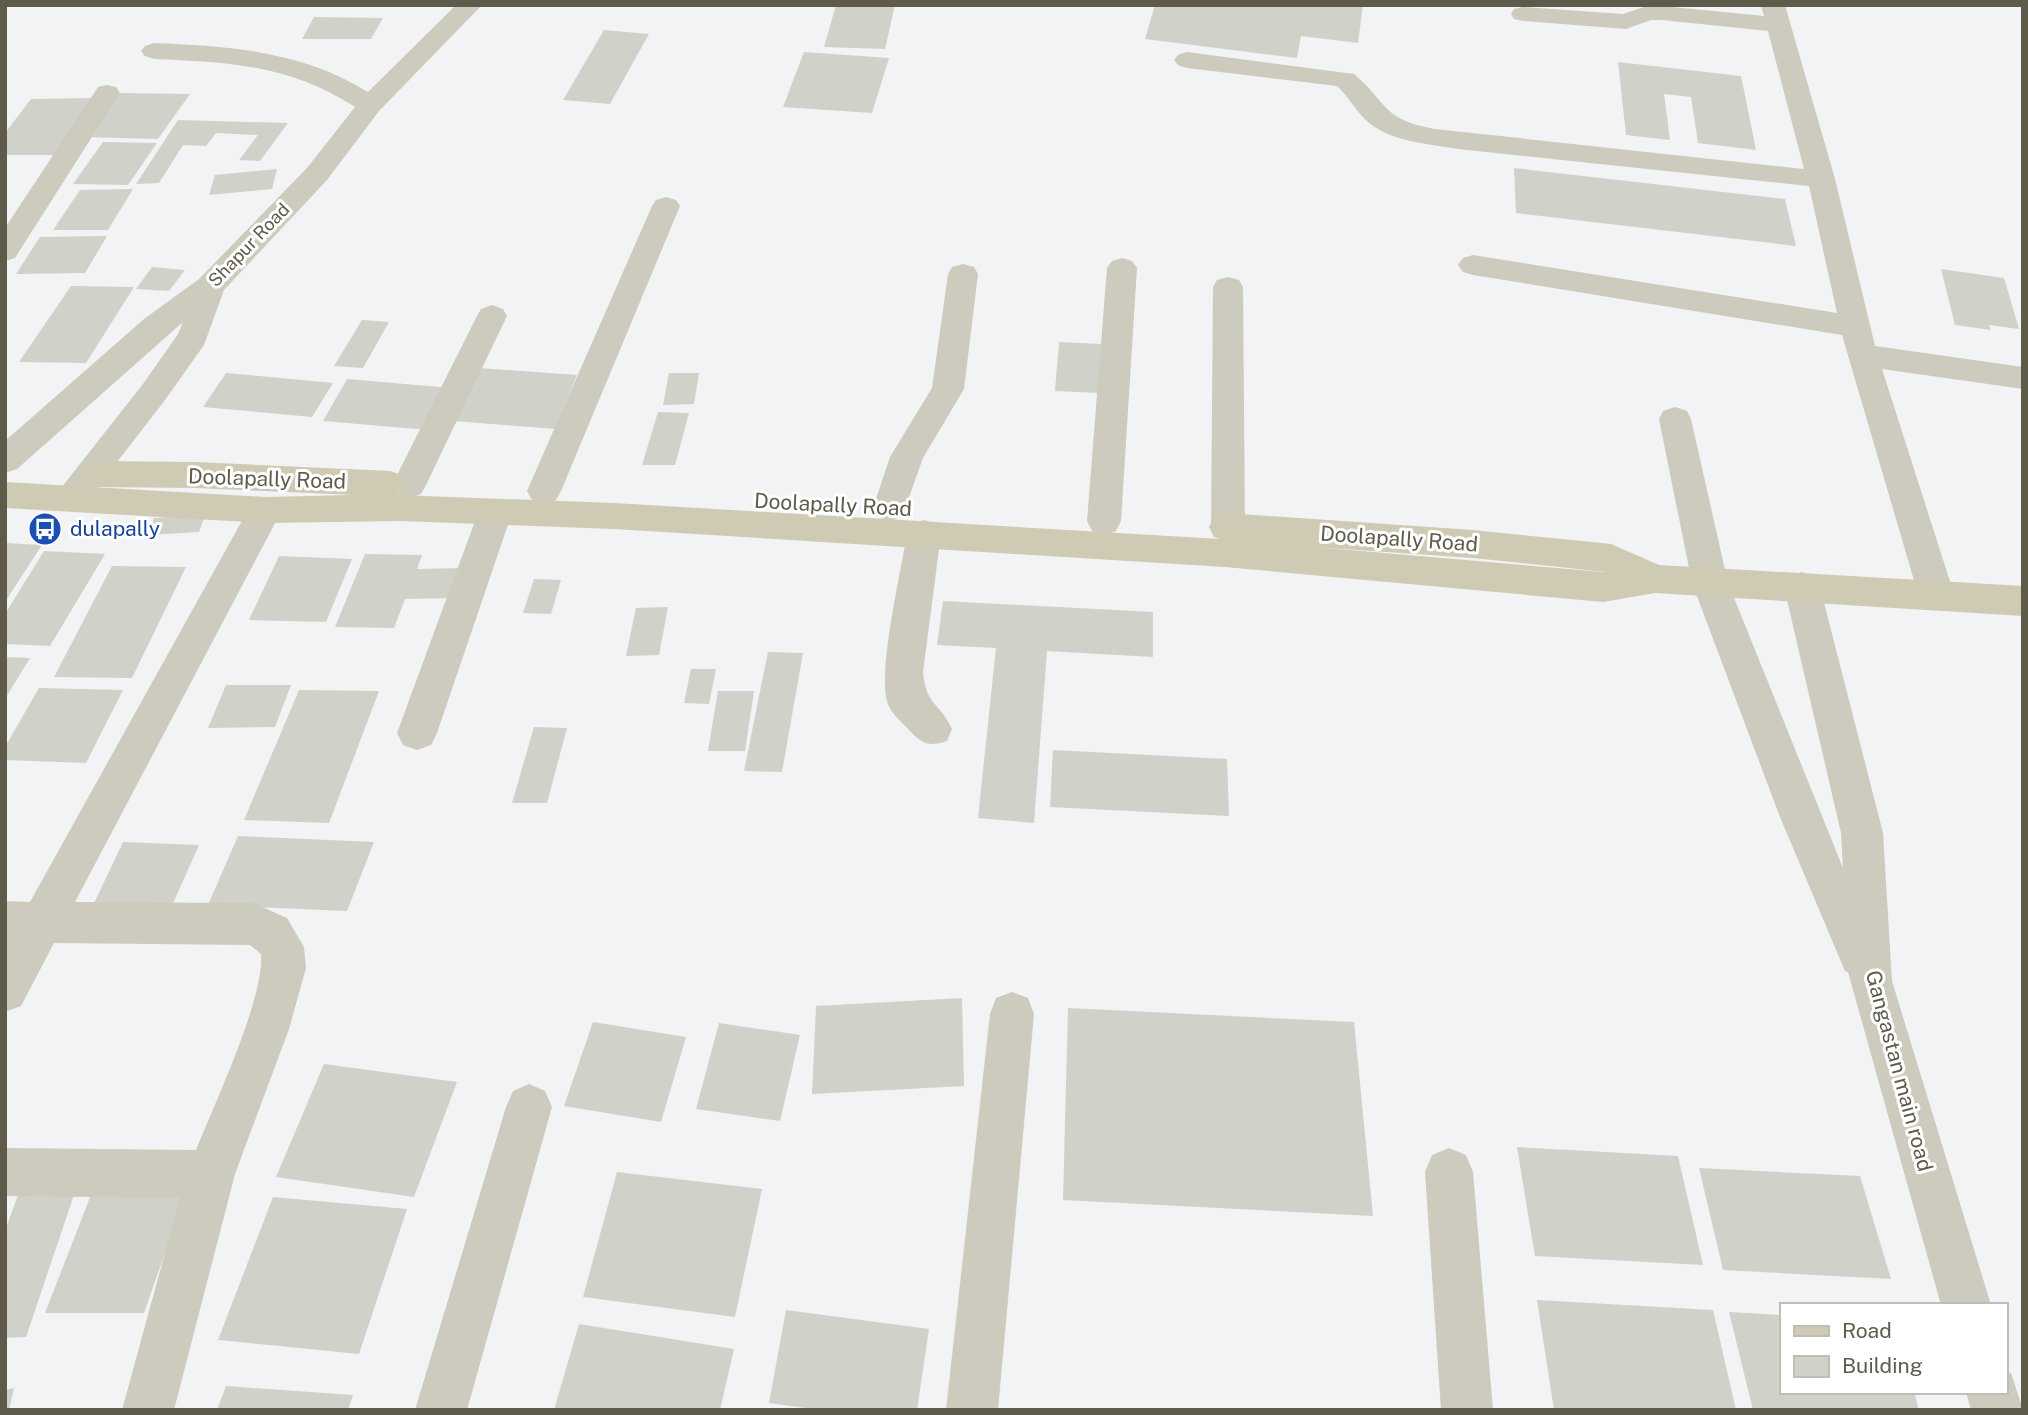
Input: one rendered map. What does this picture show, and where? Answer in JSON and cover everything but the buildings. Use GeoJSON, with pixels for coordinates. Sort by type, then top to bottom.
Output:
{"type":"FeatureCollection","features":[{"type":"Feature","properties":{"kind":"main road","name":"Doolapally Road"},"geometry":{"type":"LineString","coordinates":[[5,473],[80,486],[265,510],[400,508],[614,516],[1225,553],[1603,587],[1655,579],[2023,601]]}},
{"type":"Feature","properties":{"kind":"main road","name":"Doolapally Road"},"geometry":{"type":"LineString","coordinates":[[5,495],[196,475],[891,508],[1473,544],[1611,558],[1655,579]]}},
{"type":"Feature","properties":{"kind":"street","name":"Shapur Road"},"geometry":{"type":"LineString","coordinates":[[5,460],[155,327],[210,286],[317,174],[370,105],[470,5]]}},
{"type":"Feature","properties":{"kind":"street"},"geometry":{"type":"LineString","coordinates":[[1523,14],[1626,22],[1647,13],[1776,15],[1821,180],[1858,340],[1936,594]]}},
{"type":"Feature","properties":{"kind":"street"},"geometry":{"type":"LineString","coordinates":[[154,51],[223,53],[304,68],[344,86],[370,105]]}},
{"type":"Feature","properties":{"kind":"street"},"geometry":{"type":"LineString","coordinates":[[1187,60],[1345,79],[1360,91],[1370,109],[1383,121],[1403,130],[1458,141],[1821,180]]}},
{"type":"Feature","properties":{"kind":"street"},"geometry":{"type":"LineString","coordinates":[[5,251],[107,93]]}},
{"type":"Feature","properties":{"kind":"street"},"geometry":{"type":"LineString","coordinates":[[544,491],[666,206]]}},
{"type":"Feature","properties":{"kind":"street"},"geometry":{"type":"LineString","coordinates":[[1473,265],[1858,340],[2023,378]]}},
{"type":"Feature","properties":{"kind":"street"},"geometry":{"type":"LineString","coordinates":[[1104,521],[1122,268]]}},
{"type":"Feature","properties":{"kind":"street"},"geometry":{"type":"LineString","coordinates":[[891,508],[907,457],[948,389],[963,274]]}},
{"type":"Feature","properties":{"kind":"street"},"geometry":{"type":"LineString","coordinates":[[80,486],[155,392],[193,337],[210,286]]}},
{"type":"Feature","properties":{"kind":"street"},"geometry":{"type":"LineString","coordinates":[[1228,287],[1228,527]]}},
{"type":"Feature","properties":{"kind":"street"},"geometry":{"type":"LineString","coordinates":[[409,485],[492,316]]}},
{"type":"Feature","properties":{"kind":"street"},"geometry":{"type":"LineString","coordinates":[[1675,419],[1710,583],[1800,817],[1870,981]]}},
{"type":"Feature","properties":{"kind":"street"},"geometry":{"type":"LineString","coordinates":[[5,990],[24,922],[265,510]]}},
{"type":"Feature","properties":{"kind":"street"},"geometry":{"type":"LineString","coordinates":[[417,733],[495,513]]}},
{"type":"Feature","properties":{"kind":"street"},"geometry":{"type":"LineString","coordinates":[[924,534],[904,672],[906,700],[933,729]]}},
{"type":"Feature","properties":{"kind":"street","name":"Gangastan main road"},"geometry":{"type":"LineString","coordinates":[[1802,587],[1862,833],[1870,981],[1965,1303]]}},
{"type":"Feature","properties":{"kind":"street"},"geometry":{"type":"LineString","coordinates":[[24,922],[253,924],[272,933],[282,947],[284,968],[266,1029],[211,1174],[148,1410]]}},
{"type":"Feature","properties":{"kind":"street"},"geometry":{"type":"LineString","coordinates":[[972,1410],[1012,1014]]}},
{"type":"Feature","properties":{"kind":"street"},"geometry":{"type":"LineString","coordinates":[[441,1410],[529,1107]]}},
{"type":"Feature","properties":{"kind":"street"},"geometry":{"type":"LineString","coordinates":[[5,1172],[211,1174]]}},
{"type":"Feature","properties":{"kind":"street"},"geometry":{"type":"LineString","coordinates":[[1449,1172],[1467,1410]]}},
{"type":"Feature","properties":{"kind":"place","name":"dulapally"},"geometry":{"type":"Point","coordinates":[45,529]}}]}
